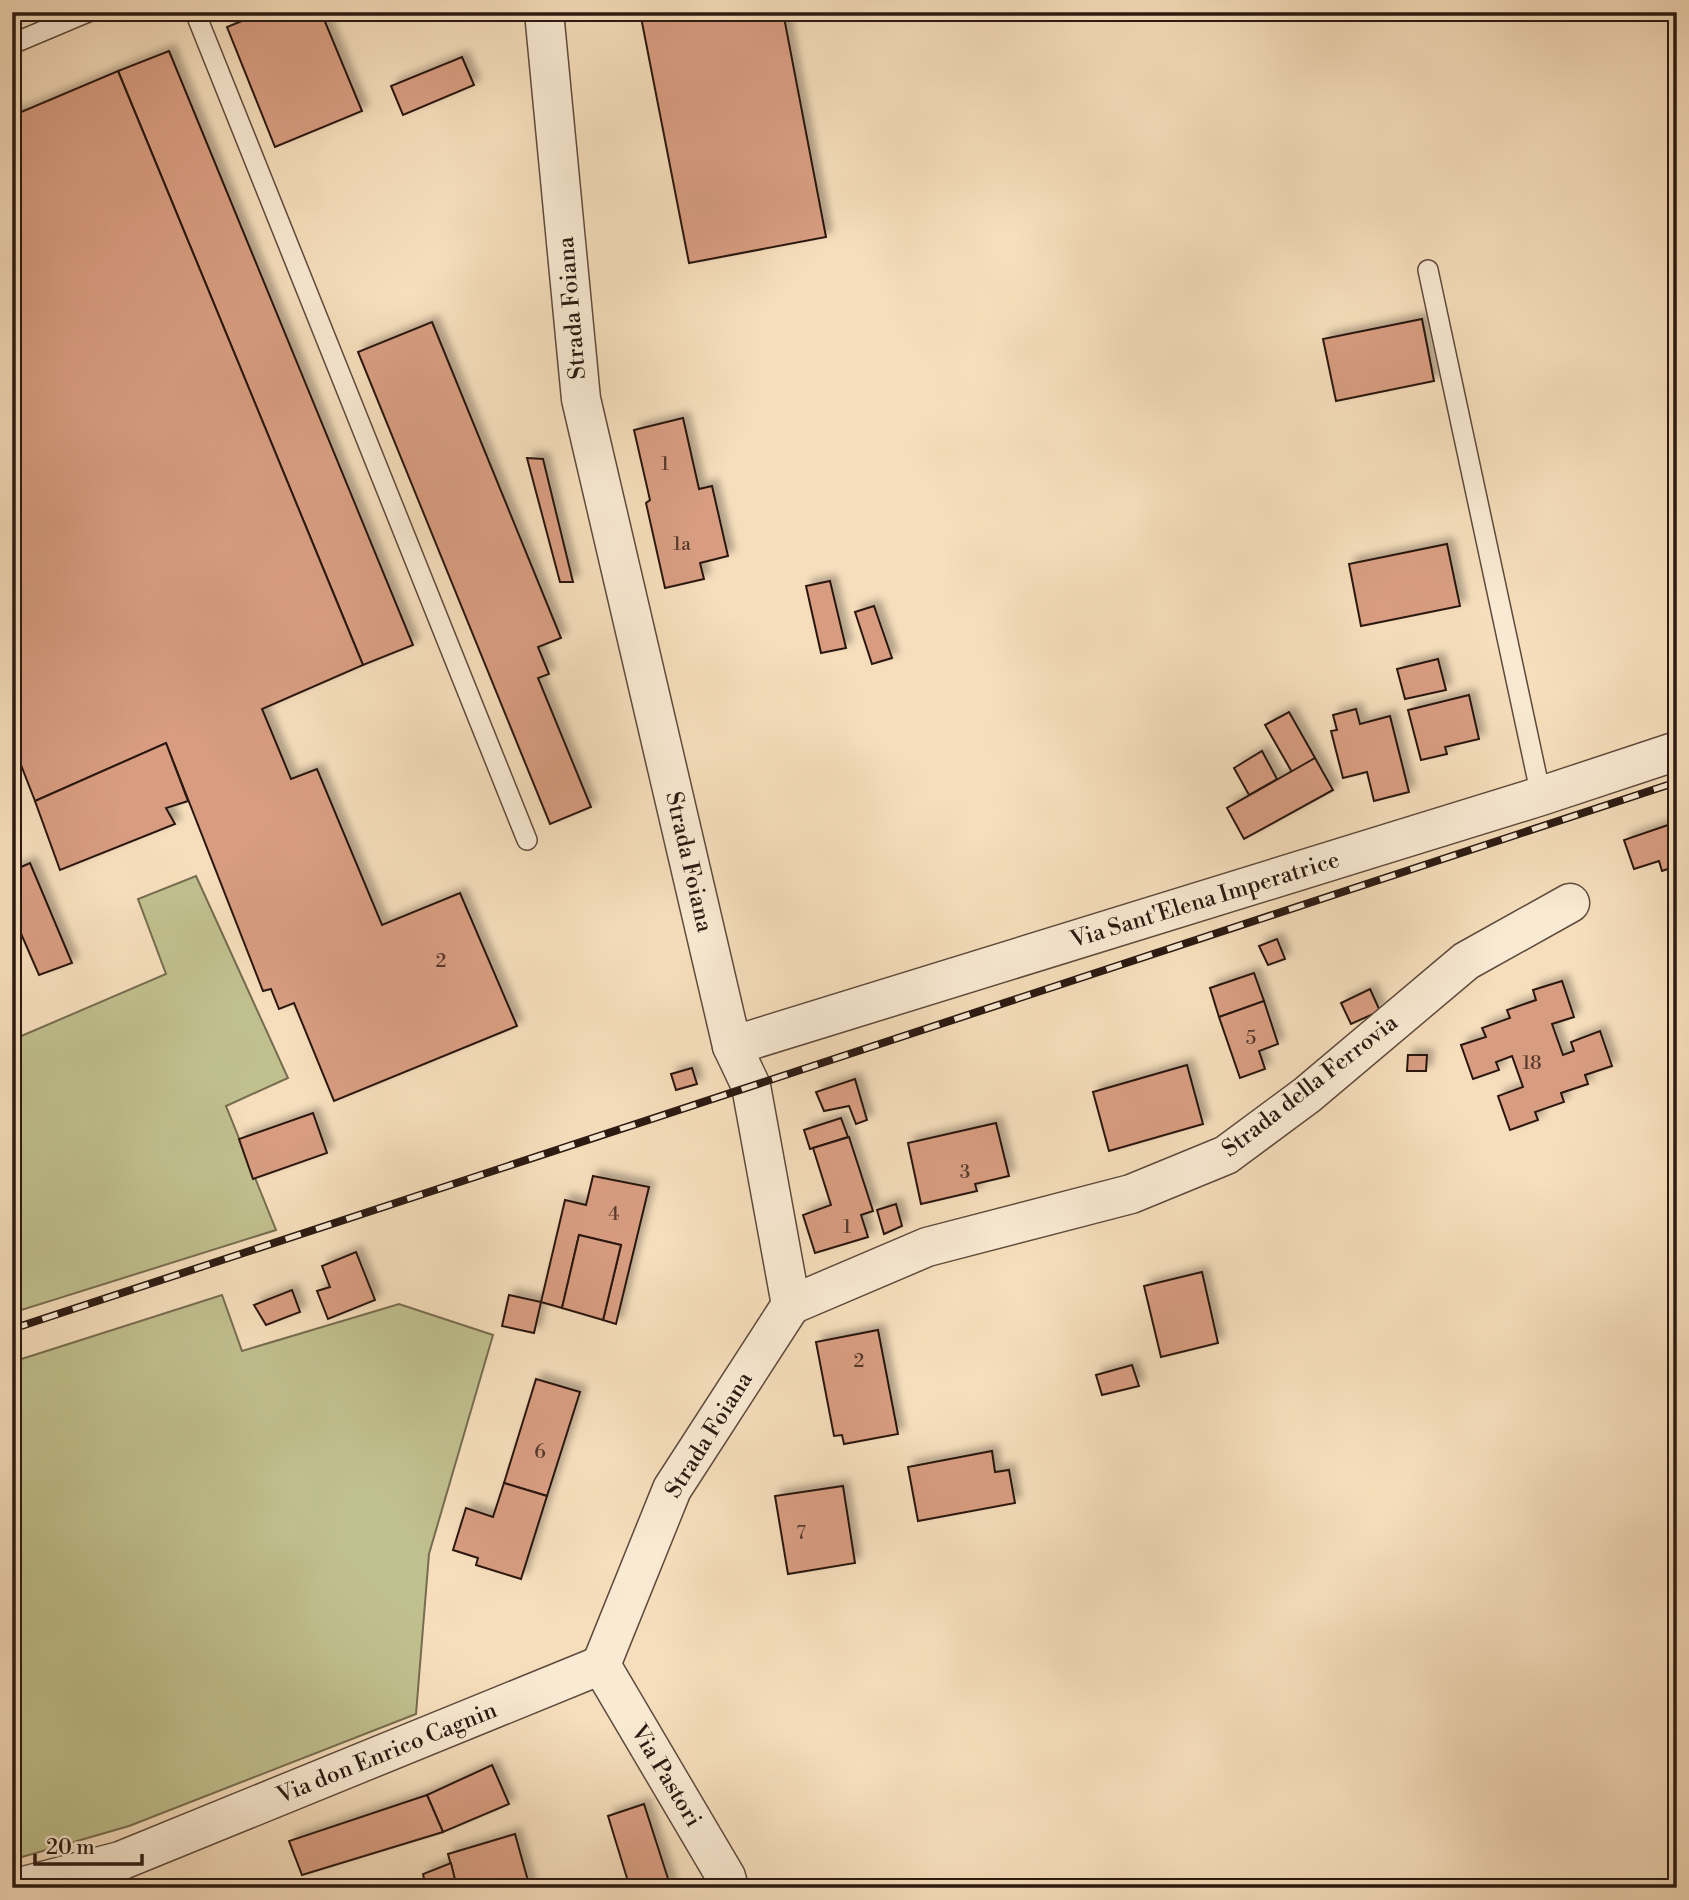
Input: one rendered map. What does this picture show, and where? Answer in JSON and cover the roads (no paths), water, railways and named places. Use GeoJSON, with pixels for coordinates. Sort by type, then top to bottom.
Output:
{"type":"FeatureCollection","features":[{"type":"Feature","properties":{"kind":"street","name":"Strada Foiana"},"geometry":{"type":"LineString","coordinates":[[544,12],[581,399],[732,1046],[751,1086],[791,1305],[672,1489],[601,1665]]}},
{"type":"Feature","properties":{"kind":"street","name":"Via Sant'Elena Imperatrice"},"geometry":{"type":"LineString","coordinates":[[732,1046],[1541,796],[1677,751]]}},
{"type":"Feature","properties":{"kind":"street","name":"Strada della Ferrovia"},"geometry":{"type":"LineString","coordinates":[[791,1305],[927,1247],[1131,1195],[1226,1155],[1307,1095],[1466,961],[1570,903]]}},
{"type":"Feature","properties":{"kind":"street","name":"Via don Enrico Cagnin"},"geometry":{"type":"LineString","coordinates":[[12,1886],[20,1887],[120,1861],[601,1665]]}},
{"type":"Feature","properties":{"kind":"street","name":"Via Pastori"},"geometry":{"type":"LineString","coordinates":[[601,1665],[726,1877],[729,1888]]}},
{"type":"Feature","properties":{"kind":"lane"},"geometry":{"type":"LineString","coordinates":[[12,44],[88,12]]}},
{"type":"Feature","properties":{"kind":"lane"},"geometry":{"type":"LineString","coordinates":[[195,12],[527,840]]}},
{"type":"Feature","properties":{"kind":"lane"},"geometry":{"type":"LineString","coordinates":[[1428,270],[1541,796]]}},
{"type":"Feature","properties":{"kind":"railway"},"geometry":{"type":"LineString","coordinates":[[12,1329],[1677,782]]}}]}
